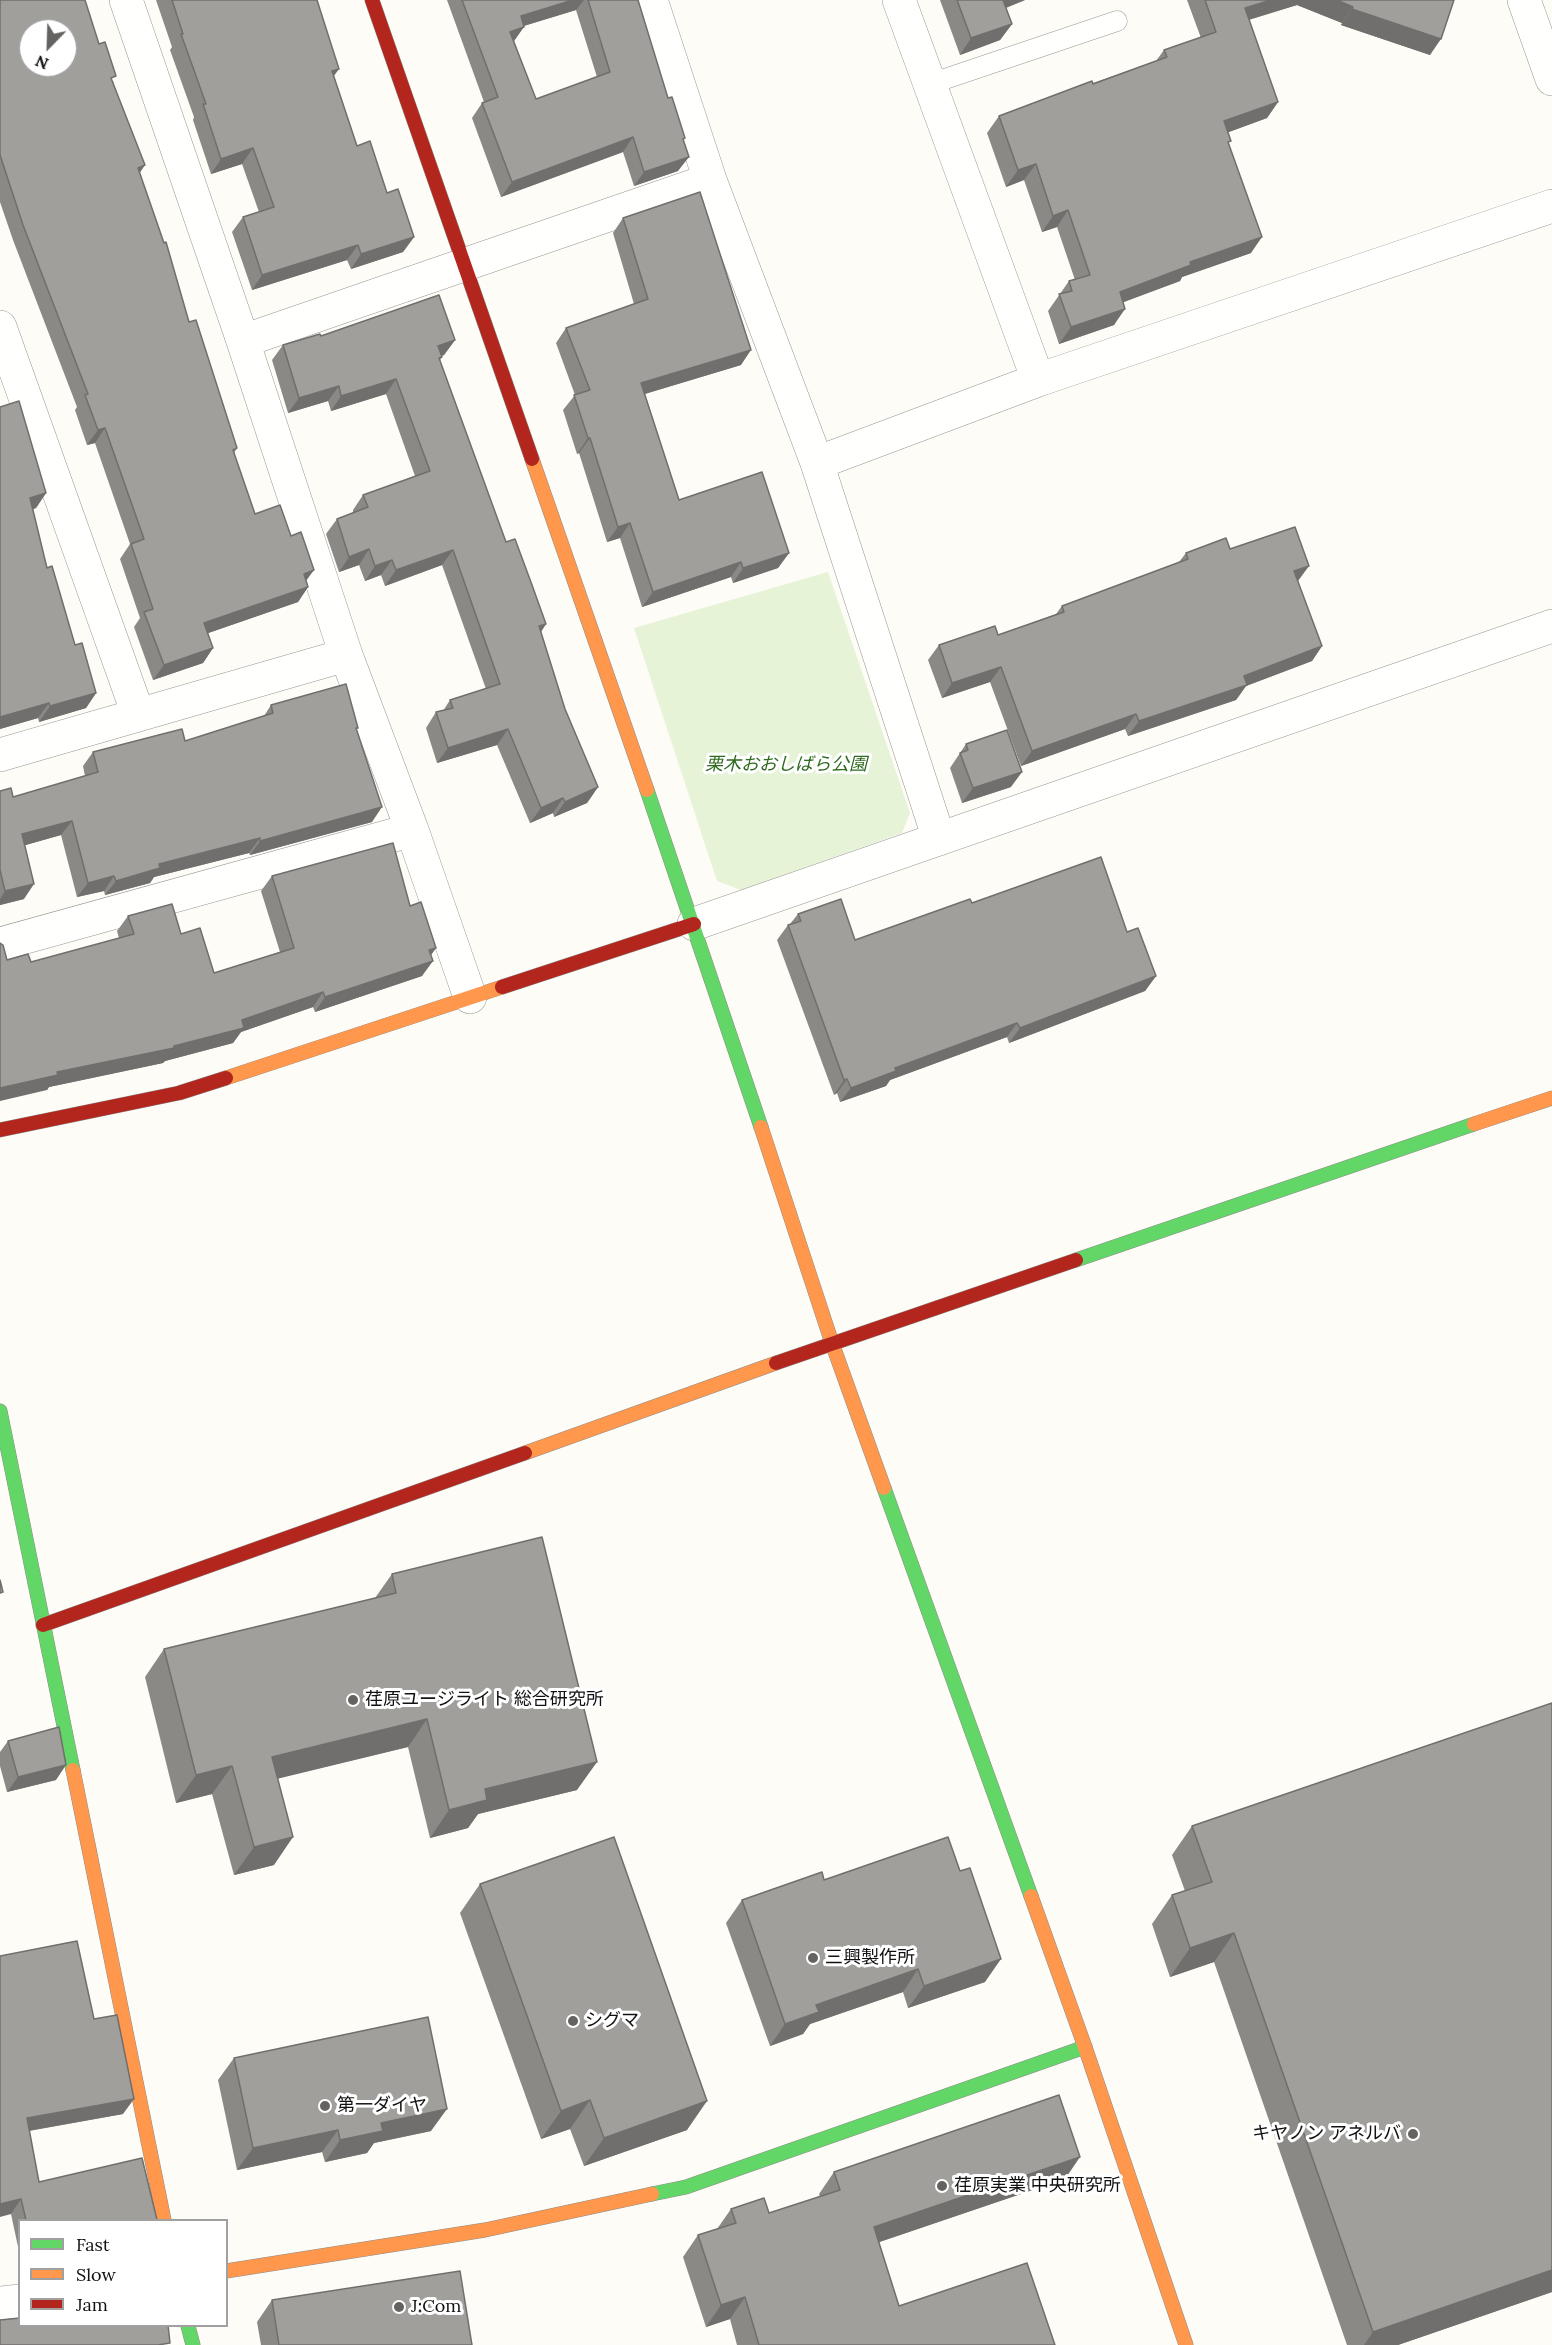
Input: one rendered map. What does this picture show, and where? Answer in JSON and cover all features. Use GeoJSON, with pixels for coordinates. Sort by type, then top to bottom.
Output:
{"type":"FeatureCollection","features":[{"type":"Feature","properties":{"kind":"street"},"geometry":{"type":"LineString","coordinates":[[126,0],[243,341],[346,655],[412,830],[470,998]]}},
{"type":"Feature","properties":{"kind":"street"},"geometry":{"type":"LineString","coordinates":[[372,0],[694,924],[832,1343],[1085,2047],[1186,2345]]}},
{"type":"Feature","properties":{"kind":"street"},"geometry":{"type":"LineString","coordinates":[[651,0],[710,180],[817,463],[939,839]]}},
{"type":"Feature","properties":{"kind":"street"},"geometry":{"type":"LineString","coordinates":[[899,0],[1038,380]]}},
{"type":"Feature","properties":{"kind":"street"},"geometry":{"type":"LineString","coordinates":[[1524,0],[1552,79]]}},
{"type":"Feature","properties":{"kind":"street"},"geometry":{"type":"LineString","coordinates":[[243,341],[710,180]]}},
{"type":"Feature","properties":{"kind":"street"},"geometry":{"type":"LineString","coordinates":[[817,463],[1038,380],[1552,206]]}},
{"type":"Feature","properties":{"kind":"street"},"geometry":{"type":"LineString","coordinates":[[0,327],[138,714]]}},
{"type":"Feature","properties":{"kind":"street"},"geometry":{"type":"LineString","coordinates":[[0,1130],[179,1093],[694,924],[1552,626]]}},
{"type":"Feature","properties":{"kind":"street"},"geometry":{"type":"LineString","coordinates":[[0,755],[346,655]]}},
{"type":"Feature","properties":{"kind":"street"},"geometry":{"type":"LineString","coordinates":[[0,944],[412,830]]}},
{"type":"Feature","properties":{"kind":"street"},"geometry":{"type":"LineString","coordinates":[[43,1625],[832,1343],[1548,1103]]}},
{"type":"Feature","properties":{"kind":"street"},"geometry":{"type":"LineString","coordinates":[[0,1411],[164,2219]]}},
{"type":"Feature","properties":{"kind":"street"},"geometry":{"type":"LineString","coordinates":[[228,2271],[485,2230],[686,2187],[1085,2047]]}},
{"type":"Feature","properties":{"kind":"street"},"geometry":{"type":"LineString","coordinates":[[0,2303],[18,2301]]}},
{"type":"Feature","properties":{"kind":"street"},"geometry":{"type":"LineString","coordinates":[[188,2327],[193,2345]]}},
{"type":"Feature","properties":{"kind":"lane"},"geometry":{"type":"LineString","coordinates":[[930,84],[1117,21]]}},
{"type":"Feature","properties":{"kind":"green space","name":"栗木おおしばら公園"},"geometry":{"type":"Polygon","coordinates":[[[828,572],[910,813],[902,833],[741,890],[717,881],[634,628],[828,572]]]}},
{"type":"Feature","properties":{"kind":"building"},"geometry":{"type":"Polygon","coordinates":[[[0,0],[85,0],[99,44],[105,42],[116,76],[111,78],[145,165],[138,168],[164,243],[166,242],[189,322],[196,320],[237,448],[233,450],[255,514],[280,505],[291,536],[301,532],[314,570],[304,574],[308,587],[204,623],[213,648],[164,665],[144,612],[153,609],[131,544],[144,539],[105,428],[98,430],[85,395],[88,394],[23,225],[0,155],[0,0]]]}},
{"type":"Feature","properties":{"kind":"building"},"geometry":{"type":"Polygon","coordinates":[[[172,0],[317,0],[339,69],[332,71],[357,146],[370,141],[387,193],[398,189],[414,237],[361,254],[358,245],[262,275],[243,217],[274,207],[253,148],[221,159],[203,104],[206,104],[181,34],[183,34],[172,0]]]}},
{"type":"Feature","properties":{"kind":"building"},"geometry":{"type":"Polygon","coordinates":[[[462,0],[573,0],[521,16],[524,27],[510,32],[536,99],[610,72],[588,0],[638,0],[668,98],[672,97],[689,157],[644,172],[633,137],[512,182],[482,103],[498,97],[462,0]]]}},
{"type":"Feature","properties":{"kind":"building"},"geometry":{"type":"Polygon","coordinates":[[[957,0],[1003,0],[1012,24],[971,38],[957,0]]]}},
{"type":"Feature","properties":{"kind":"building"},"geometry":{"type":"Polygon","coordinates":[[[1205,0],[1271,0],[1245,8],[1278,102],[1224,121],[1231,141],[1228,142],[1262,237],[1190,262],[1191,265],[1120,292],[1125,309],[1071,327],[1059,294],[1072,291],[1069,281],[1090,275],[1068,210],[1053,216],[1036,164],[1018,170],[999,116],[1092,81],[1093,84],[1167,57],[1164,50],[1216,32],[1205,0]]]}},
{"type":"Feature","properties":{"kind":"building"},"geometry":{"type":"Polygon","coordinates":[[[1337,0],[1454,0],[1441,39],[1352,9],[1353,7],[1337,0]]]}},
{"type":"Feature","properties":{"kind":"building"},"geometry":{"type":"Polygon","coordinates":[[[700,192],[751,350],[641,383],[679,500],[762,472],[789,553],[743,568],[741,562],[653,592],[630,523],[618,527],[590,438],[588,438],[574,395],[590,390],[566,328],[648,299],[623,218],[700,192]]]}},
{"type":"Feature","properties":{"kind":"building"},"geometry":{"type":"Polygon","coordinates":[[[439,295],[455,340],[438,346],[442,357],[439,358],[506,542],[515,539],[546,624],[539,626],[565,709],[598,787],[565,802],[563,798],[541,808],[508,729],[448,748],[436,712],[453,708],[450,700],[500,684],[453,550],[396,570],[392,560],[375,566],[369,549],[349,557],[337,519],[368,507],[363,495],[430,471],[396,379],[341,396],[339,386],[299,398],[283,345],[320,334],[321,336],[439,295]]]}},
{"type":"Feature","properties":{"kind":"building"},"geometry":{"type":"Polygon","coordinates":[[[19,401],[46,493],[30,498],[47,568],[52,566],[75,645],[82,643],[96,693],[0,717],[0,407],[19,401]]]}},
{"type":"Feature","properties":{"kind":"building"},"geometry":{"type":"Polygon","coordinates":[[[1295,527],[1309,566],[1294,571],[1322,646],[1244,676],[1247,685],[1139,721],[1136,714],[1032,751],[1001,667],[952,683],[939,645],[995,626],[998,635],[1064,612],[1062,606],[1188,559],[1186,553],[1226,538],[1230,549],[1295,527]]]}},
{"type":"Feature","properties":{"kind":"building"},"geometry":{"type":"Polygon","coordinates":[[[346,684],[358,728],[356,728],[382,807],[260,841],[260,838],[159,864],[160,868],[116,881],[114,876],[88,883],[72,821],[22,834],[34,884],[5,891],[0,870],[0,791],[11,788],[13,797],[98,772],[93,752],[182,729],[185,741],[273,713],[271,705],[346,684]]]}},
{"type":"Feature","properties":{"kind":"building"},"geometry":{"type":"Polygon","coordinates":[[[1007,730],[1022,772],[973,788],[960,753],[968,750],[966,744],[1007,730]]]}},
{"type":"Feature","properties":{"kind":"building"},"geometry":{"type":"Polygon","coordinates":[[[393,843],[410,906],[421,902],[436,948],[429,950],[433,961],[325,997],[323,992],[242,1020],[244,1028],[174,1046],[174,1048],[57,1072],[58,1075],[0,1088],[0,943],[3,945],[7,960],[28,954],[31,962],[134,934],[128,916],[172,904],[181,934],[200,928],[214,973],[294,948],[272,876],[393,843]]]}},
{"type":"Feature","properties":{"kind":"building"},"geometry":{"type":"Polygon","coordinates":[[[1101,857],[1127,932],[1138,928],[1156,976],[1020,1028],[1017,1023],[895,1068],[896,1071],[851,1088],[847,1079],[844,1080],[788,925],[801,921],[798,914],[841,899],[855,940],[970,899],[972,903],[1101,857]]]}},
{"type":"Feature","properties":{"kind":"building","name":"荏原ユージライト 総合研究所"},"geometry":{"type":"Polygon","coordinates":[[[542,1537],[597,1762],[485,1789],[487,1800],[449,1810],[427,1719],[272,1757],[293,1837],[254,1847],[232,1766],[196,1775],[164,1649],[396,1593],[392,1574],[542,1537]]]}},
{"type":"Feature","properties":{"kind":"building","name":"キヤノン アネルバ"},"geometry":{"type":"Polygon","coordinates":[[[1552,1703],[1552,2270],[1373,2332],[1234,1933],[1190,1948],[1172,1895],[1212,1882],[1192,1826],[1552,1703]]]}},
{"type":"Feature","properties":{"kind":"building"},"geometry":{"type":"Polygon","coordinates":[[[59,1727],[66,1765],[18,1777],[8,1741],[59,1727]]]}},
{"type":"Feature","properties":{"kind":"building","name":"シグマ"},"geometry":{"type":"Polygon","coordinates":[[[614,1837],[707,2101],[604,2138],[590,2100],[561,2111],[480,1884],[614,1837]]]}},
{"type":"Feature","properties":{"kind":"building"},"geometry":{"type":"Polygon","coordinates":[[[948,1837],[960,1871],[970,1868],[1001,1959],[924,1986],[918,1969],[816,2005],[819,2012],[785,2024],[742,1900],[822,1872],[824,1880],[948,1837]]]}},
{"type":"Feature","properties":{"kind":"building"},"geometry":{"type":"Polygon","coordinates":[[[77,1941],[94,2019],[117,2015],[134,2099],[27,2118],[39,2182],[142,2158],[157,2219],[26,2219],[21,2199],[0,2204],[0,1956],[77,1941]]]}},
{"type":"Feature","properties":{"kind":"building","name":"第一ダイヤ"},"geometry":{"type":"Polygon","coordinates":[[[428,2017],[447,2109],[381,2123],[383,2131],[340,2140],[338,2130],[253,2148],[234,2058],[428,2017]]]}},
{"type":"Feature","properties":{"kind":"building"},"geometry":{"type":"Polygon","coordinates":[[[1059,2095],[1080,2157],[874,2227],[899,2306],[1027,2263],[1055,2345],[759,2345],[745,2297],[721,2305],[698,2235],[736,2223],[731,2209],[764,2198],[769,2213],[840,2190],[834,2172],[1059,2095]]]}},
{"type":"Feature","properties":{"kind":"building"},"geometry":{"type":"Polygon","coordinates":[[[460,2271],[472,2345],[279,2345],[272,2300],[460,2271]]]}},
{"type":"Feature","properties":{"kind":"building"},"geometry":{"type":"Polygon","coordinates":[[[18,2318],[18,2327],[168,2327],[170,2343],[158,2345],[0,2345],[0,2320],[18,2318]]]}},
{"type":"Feature","properties":{"kind":"traffic: fast"},"geometry":{"type":"LineString","coordinates":[[647,790],[761,1127]]}},
{"type":"Feature","properties":{"kind":"traffic: fast"},"geometry":{"type":"LineString","coordinates":[[1076,1260],[1474,1124]]}},
{"type":"Feature","properties":{"kind":"traffic: fast"},"geometry":{"type":"LineString","coordinates":[[0,1411],[73,1770]]}},
{"type":"Feature","properties":{"kind":"traffic: fast"},"geometry":{"type":"LineString","coordinates":[[884,1488],[1031,1896]]}},
{"type":"Feature","properties":{"kind":"traffic: fast"},"geometry":{"type":"LineString","coordinates":[[652,2194],[686,2187],[1085,2047]]}},
{"type":"Feature","properties":{"kind":"traffic: fast"},"geometry":{"type":"LineString","coordinates":[[188,2327],[193,2345]]}},
{"type":"Feature","properties":{"kind":"traffic: slow"},"geometry":{"type":"LineString","coordinates":[[532,459],[647,790]]}},
{"type":"Feature","properties":{"kind":"traffic: slow"},"geometry":{"type":"LineString","coordinates":[[226,1078],[502,987]]}},
{"type":"Feature","properties":{"kind":"traffic: slow"},"geometry":{"type":"LineString","coordinates":[[1474,1124],[1552,1098]]}},
{"type":"Feature","properties":{"kind":"traffic: slow"},"geometry":{"type":"LineString","coordinates":[[761,1127],[832,1343],[884,1488]]}},
{"type":"Feature","properties":{"kind":"traffic: slow"},"geometry":{"type":"LineString","coordinates":[[525,1453],[776,1363]]}},
{"type":"Feature","properties":{"kind":"traffic: slow"},"geometry":{"type":"LineString","coordinates":[[73,1770],[164,2219]]}},
{"type":"Feature","properties":{"kind":"traffic: slow"},"geometry":{"type":"LineString","coordinates":[[1031,1896],[1186,2345]]}},
{"type":"Feature","properties":{"kind":"traffic: slow"},"geometry":{"type":"LineString","coordinates":[[228,2271],[485,2230],[652,2194]]}},
{"type":"Feature","properties":{"kind":"traffic: jam"},"geometry":{"type":"LineString","coordinates":[[372,0],[532,459]]}},
{"type":"Feature","properties":{"kind":"traffic: jam"},"geometry":{"type":"LineString","coordinates":[[502,987],[694,924]]}},
{"type":"Feature","properties":{"kind":"traffic: jam"},"geometry":{"type":"LineString","coordinates":[[0,1130],[179,1093],[226,1078]]}},
{"type":"Feature","properties":{"kind":"traffic: jam"},"geometry":{"type":"LineString","coordinates":[[776,1363],[1076,1260]]}},
{"type":"Feature","properties":{"kind":"traffic: jam"},"geometry":{"type":"LineString","coordinates":[[43,1625],[525,1453]]}},
{"type":"Feature","properties":{"kind":"place","name":"荏原ユージライト 総合研究所"},"geometry":{"type":"Point","coordinates":[353,1700]}},
{"type":"Feature","properties":{"kind":"place","name":"三興製作所"},"geometry":{"type":"Point","coordinates":[813,1958]}},
{"type":"Feature","properties":{"kind":"place","name":"シグマ"},"geometry":{"type":"Point","coordinates":[573,2021]}},
{"type":"Feature","properties":{"kind":"place","name":"第一ダイヤ"},"geometry":{"type":"Point","coordinates":[325,2106]}},
{"type":"Feature","properties":{"kind":"place","name":"キヤノン アネルバ"},"geometry":{"type":"Point","coordinates":[1413,2134]}},
{"type":"Feature","properties":{"kind":"place","name":"荏原実業 中央研究所"},"geometry":{"type":"Point","coordinates":[942,2186]}},
{"type":"Feature","properties":{"kind":"place","name":"J:Com"},"geometry":{"type":"Point","coordinates":[399,2307]}}]}
